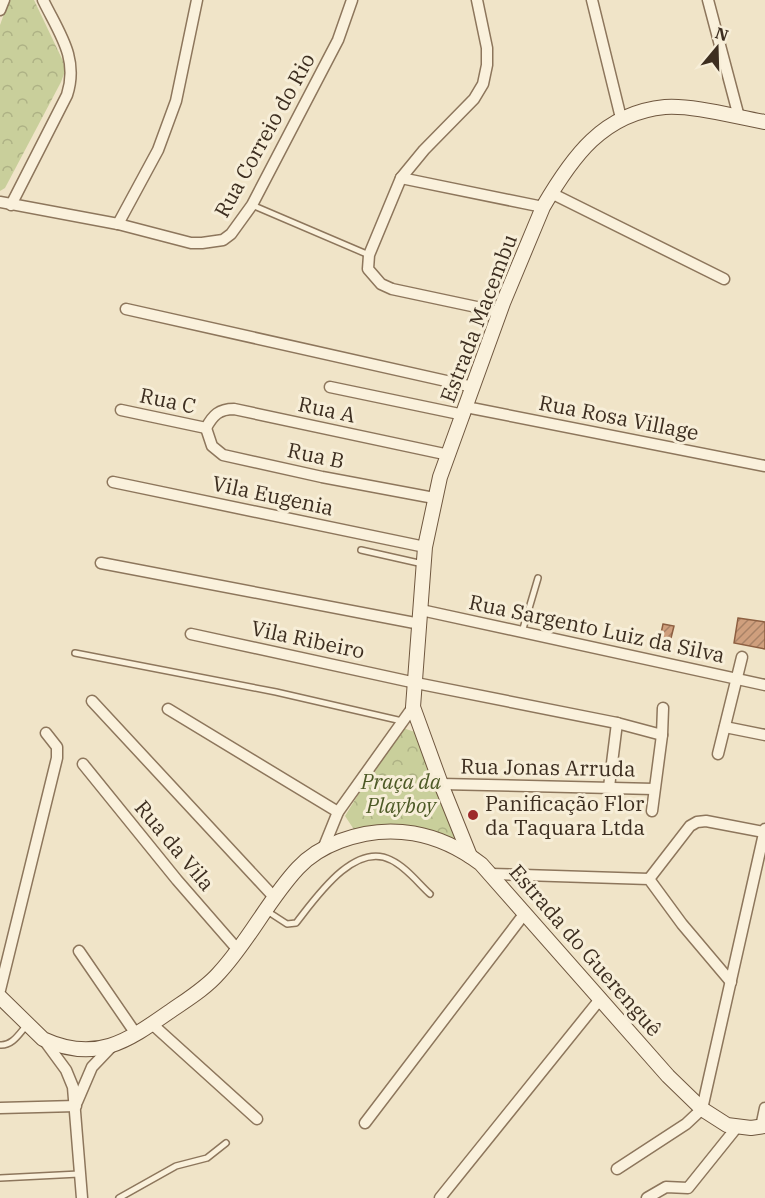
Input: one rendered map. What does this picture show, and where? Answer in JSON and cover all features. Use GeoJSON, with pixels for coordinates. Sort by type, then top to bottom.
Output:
{"type":"FeatureCollection","features":[{"type":"Feature","properties":{"kind":"main road","name":"Estrada Macembu"},"geometry":{"type":"LineString","coordinates":[[470,856],[413,707],[425,547],[434,498],[500,312],[543,207],[551,193],[574,158],[588,143],[621,118],[667,107],[765,122]]}},
{"type":"Feature","properties":{"kind":"main road","name":"Estrada do Guerenguê"},"geometry":{"type":"LineString","coordinates":[[0,997],[43,1039],[61,1046],[80,1049],[112,1046],[152,1024],[204,988],[218,975],[274,897],[300,866],[323,849],[355,836],[405,831],[439,840],[470,856],[491,874],[668,1076],[702,1109],[718,1120],[737,1127],[763,1127]]}},
{"type":"Feature","properties":{"kind":"street"},"geometry":{"type":"LineString","coordinates":[[0,10],[4,0]]}},
{"type":"Feature","properties":{"kind":"street"},"geometry":{"type":"LineString","coordinates":[[6,204],[67,95],[72,81],[68,52],[43,0]]}},
{"type":"Feature","properties":{"kind":"street"},"geometry":{"type":"LineString","coordinates":[[118,224],[158,150],[176,101],[197,0]]}},
{"type":"Feature","properties":{"kind":"street","name":"Rua Correio do Rio"},"geometry":{"type":"LineString","coordinates":[[6,204],[118,224],[191,243],[212,243],[231,234],[252,205],[338,40],[352,0]]}},
{"type":"Feature","properties":{"kind":"street"},"geometry":{"type":"LineString","coordinates":[[477,0],[487,48],[487,65],[483,84],[474,99],[423,150],[401,178],[369,255],[368,269],[381,284],[392,289],[500,312]]}},
{"type":"Feature","properties":{"kind":"street"},"geometry":{"type":"LineString","coordinates":[[592,0],[621,118]]}},
{"type":"Feature","properties":{"kind":"street"},"geometry":{"type":"LineString","coordinates":[[708,0],[739,117]]}},
{"type":"Feature","properties":{"kind":"street"},"geometry":{"type":"LineString","coordinates":[[401,178],[543,207]]}},
{"type":"Feature","properties":{"kind":"street"},"geometry":{"type":"LineString","coordinates":[[551,193],[724,279]]}},
{"type":"Feature","properties":{"kind":"street"},"geometry":{"type":"LineString","coordinates":[[126,309],[473,387]]}},
{"type":"Feature","properties":{"kind":"street","name":"Rua Rosa Village"},"geometry":{"type":"LineString","coordinates":[[330,387],[765,466]]}},
{"type":"Feature","properties":{"kind":"street","name":"Rua A"},"geometry":{"type":"LineString","coordinates":[[206,428],[211,419],[220,411],[234,409],[449,455]]}},
{"type":"Feature","properties":{"kind":"street","name":"Rua C"},"geometry":{"type":"LineString","coordinates":[[121,410],[206,428]]}},
{"type":"Feature","properties":{"kind":"street","name":"Rua B"},"geometry":{"type":"LineString","coordinates":[[206,428],[212,446],[222,454],[322,477],[434,498]]}},
{"type":"Feature","properties":{"kind":"street","name":"Vila Eugenia"},"geometry":{"type":"LineString","coordinates":[[113,482],[425,547]]}},
{"type":"Feature","properties":{"kind":"street"},"geometry":{"type":"LineString","coordinates":[[101,563],[420,624]]}},
{"type":"Feature","properties":{"kind":"street","name":"Rua Sargento Luiz da Silva"},"geometry":{"type":"LineString","coordinates":[[421,610],[765,685]]}},
{"type":"Feature","properties":{"kind":"street","name":"Vila Ribeiro"},"geometry":{"type":"LineString","coordinates":[[191,634],[416,683],[617,723],[662,735]]}},
{"type":"Feature","properties":{"kind":"street"},"geometry":{"type":"LineString","coordinates":[[718,754],[742,657]]}},
{"type":"Feature","properties":{"kind":"street"},"geometry":{"type":"LineString","coordinates":[[92,701],[274,897]]}},
{"type":"Feature","properties":{"kind":"street"},"geometry":{"type":"LineString","coordinates":[[323,849],[338,812],[413,707]]}},
{"type":"Feature","properties":{"kind":"street"},"geometry":{"type":"LineString","coordinates":[[652,811],[662,735],[663,708]]}},
{"type":"Feature","properties":{"kind":"street"},"geometry":{"type":"LineString","coordinates":[[168,709],[338,812]]}},
{"type":"Feature","properties":{"kind":"street"},"geometry":{"type":"LineString","coordinates":[[609,787],[617,723]]}},
{"type":"Feature","properties":{"kind":"street"},"geometry":{"type":"LineString","coordinates":[[725,727],[765,735]]}},
{"type":"Feature","properties":{"kind":"street"},"geometry":{"type":"LineString","coordinates":[[0,990],[57,758],[57,747],[46,733]]}},
{"type":"Feature","properties":{"kind":"street","name":"Rua da Vila"},"geometry":{"type":"LineString","coordinates":[[83,764],[177,880],[238,950]]}},
{"type":"Feature","properties":{"kind":"street","name":"Rua Jonas Arruda"},"geometry":{"type":"LineString","coordinates":[[441,784],[654,789]]}},
{"type":"Feature","properties":{"kind":"street"},"geometry":{"type":"LineString","coordinates":[[618,1169],[686,1124],[702,1109],[765,830],[706,821],[697,822],[690,826],[649,879]]}},
{"type":"Feature","properties":{"kind":"street"},"geometry":{"type":"LineString","coordinates":[[491,874],[649,879]]}},
{"type":"Feature","properties":{"kind":"street"},"geometry":{"type":"LineString","coordinates":[[649,879],[682,924],[731,982]]}},
{"type":"Feature","properties":{"kind":"street"},"geometry":{"type":"LineString","coordinates":[[365,1123],[525,913]]}},
{"type":"Feature","properties":{"kind":"street"},"geometry":{"type":"LineString","coordinates":[[79,951],[136,1034]]}},
{"type":"Feature","properties":{"kind":"street"},"geometry":{"type":"LineString","coordinates":[[440,1198],[601,998]]}},
{"type":"Feature","properties":{"kind":"street"},"geometry":{"type":"LineString","coordinates":[[152,1024],[257,1119]]}},
{"type":"Feature","properties":{"kind":"street"},"geometry":{"type":"LineString","coordinates":[[43,1039],[68,1074]]}},
{"type":"Feature","properties":{"kind":"street"},"geometry":{"type":"LineString","coordinates":[[76,1106],[92,1067],[112,1046]]}},
{"type":"Feature","properties":{"kind":"street"},"geometry":{"type":"LineString","coordinates":[[82,1198],[76,1106],[68,1074],[70,1054],[80,1049],[89,1054],[92,1067]]}},
{"type":"Feature","properties":{"kind":"street"},"geometry":{"type":"LineString","coordinates":[[0,1108],[76,1106]]}},
{"type":"Feature","properties":{"kind":"street"},"geometry":{"type":"LineString","coordinates":[[763,1127],[765,1108]]}},
{"type":"Feature","properties":{"kind":"street"},"geometry":{"type":"LineString","coordinates":[[647,1198],[666,1186],[688,1188],[737,1127]]}},
{"type":"Feature","properties":{"kind":"lane"},"geometry":{"type":"LineString","coordinates":[[252,205],[369,255]]}},
{"type":"Feature","properties":{"kind":"lane"},"geometry":{"type":"LineString","coordinates":[[361,550],[424,565]]}},
{"type":"Feature","properties":{"kind":"lane"},"geometry":{"type":"LineString","coordinates":[[522,632],[538,578]]}},
{"type":"Feature","properties":{"kind":"lane"},"geometry":{"type":"LineString","coordinates":[[75,653],[276,692],[402,721]]}},
{"type":"Feature","properties":{"kind":"lane"},"geometry":{"type":"LineString","coordinates":[[266,910],[287,924],[296,923],[320,893],[345,868],[365,859],[380,857],[400,866],[430,894]]}},
{"type":"Feature","properties":{"kind":"lane"},"geometry":{"type":"LineString","coordinates":[[0,1045],[7,1045],[28,1024]]}},
{"type":"Feature","properties":{"kind":"lane"},"geometry":{"type":"LineString","coordinates":[[119,1198],[176,1166],[207,1158],[226,1143]]}},
{"type":"Feature","properties":{"kind":"lane"},"geometry":{"type":"LineString","coordinates":[[0,1178],[79,1174]]}},
{"type":"Feature","properties":{"kind":"green space"},"geometry":{"type":"Polygon","coordinates":[[[9,0],[34,0],[63,61],[65,71],[5,188],[0,191],[0,25],[9,0]]]}},
{"type":"Feature","properties":{"kind":"green space","name":"Praça da Playboy"},"geometry":{"type":"Polygon","coordinates":[[[400,727],[415,732],[464,848],[454,843],[357,834],[345,816],[400,727]]]}},
{"type":"Feature","properties":{"kind":"building"},"geometry":{"type":"Polygon","coordinates":[[[738,618],[765,622],[765,649],[734,643],[738,618]]]}},
{"type":"Feature","properties":{"kind":"building"},"geometry":{"type":"Polygon","coordinates":[[[663,624],[674,626],[669,646],[659,643],[663,624]]]}},
{"type":"Feature","properties":{"kind":"place","name":"Panificação Flor da Taquara Ltda"},"geometry":{"type":"Point","coordinates":[473,815]}}]}
